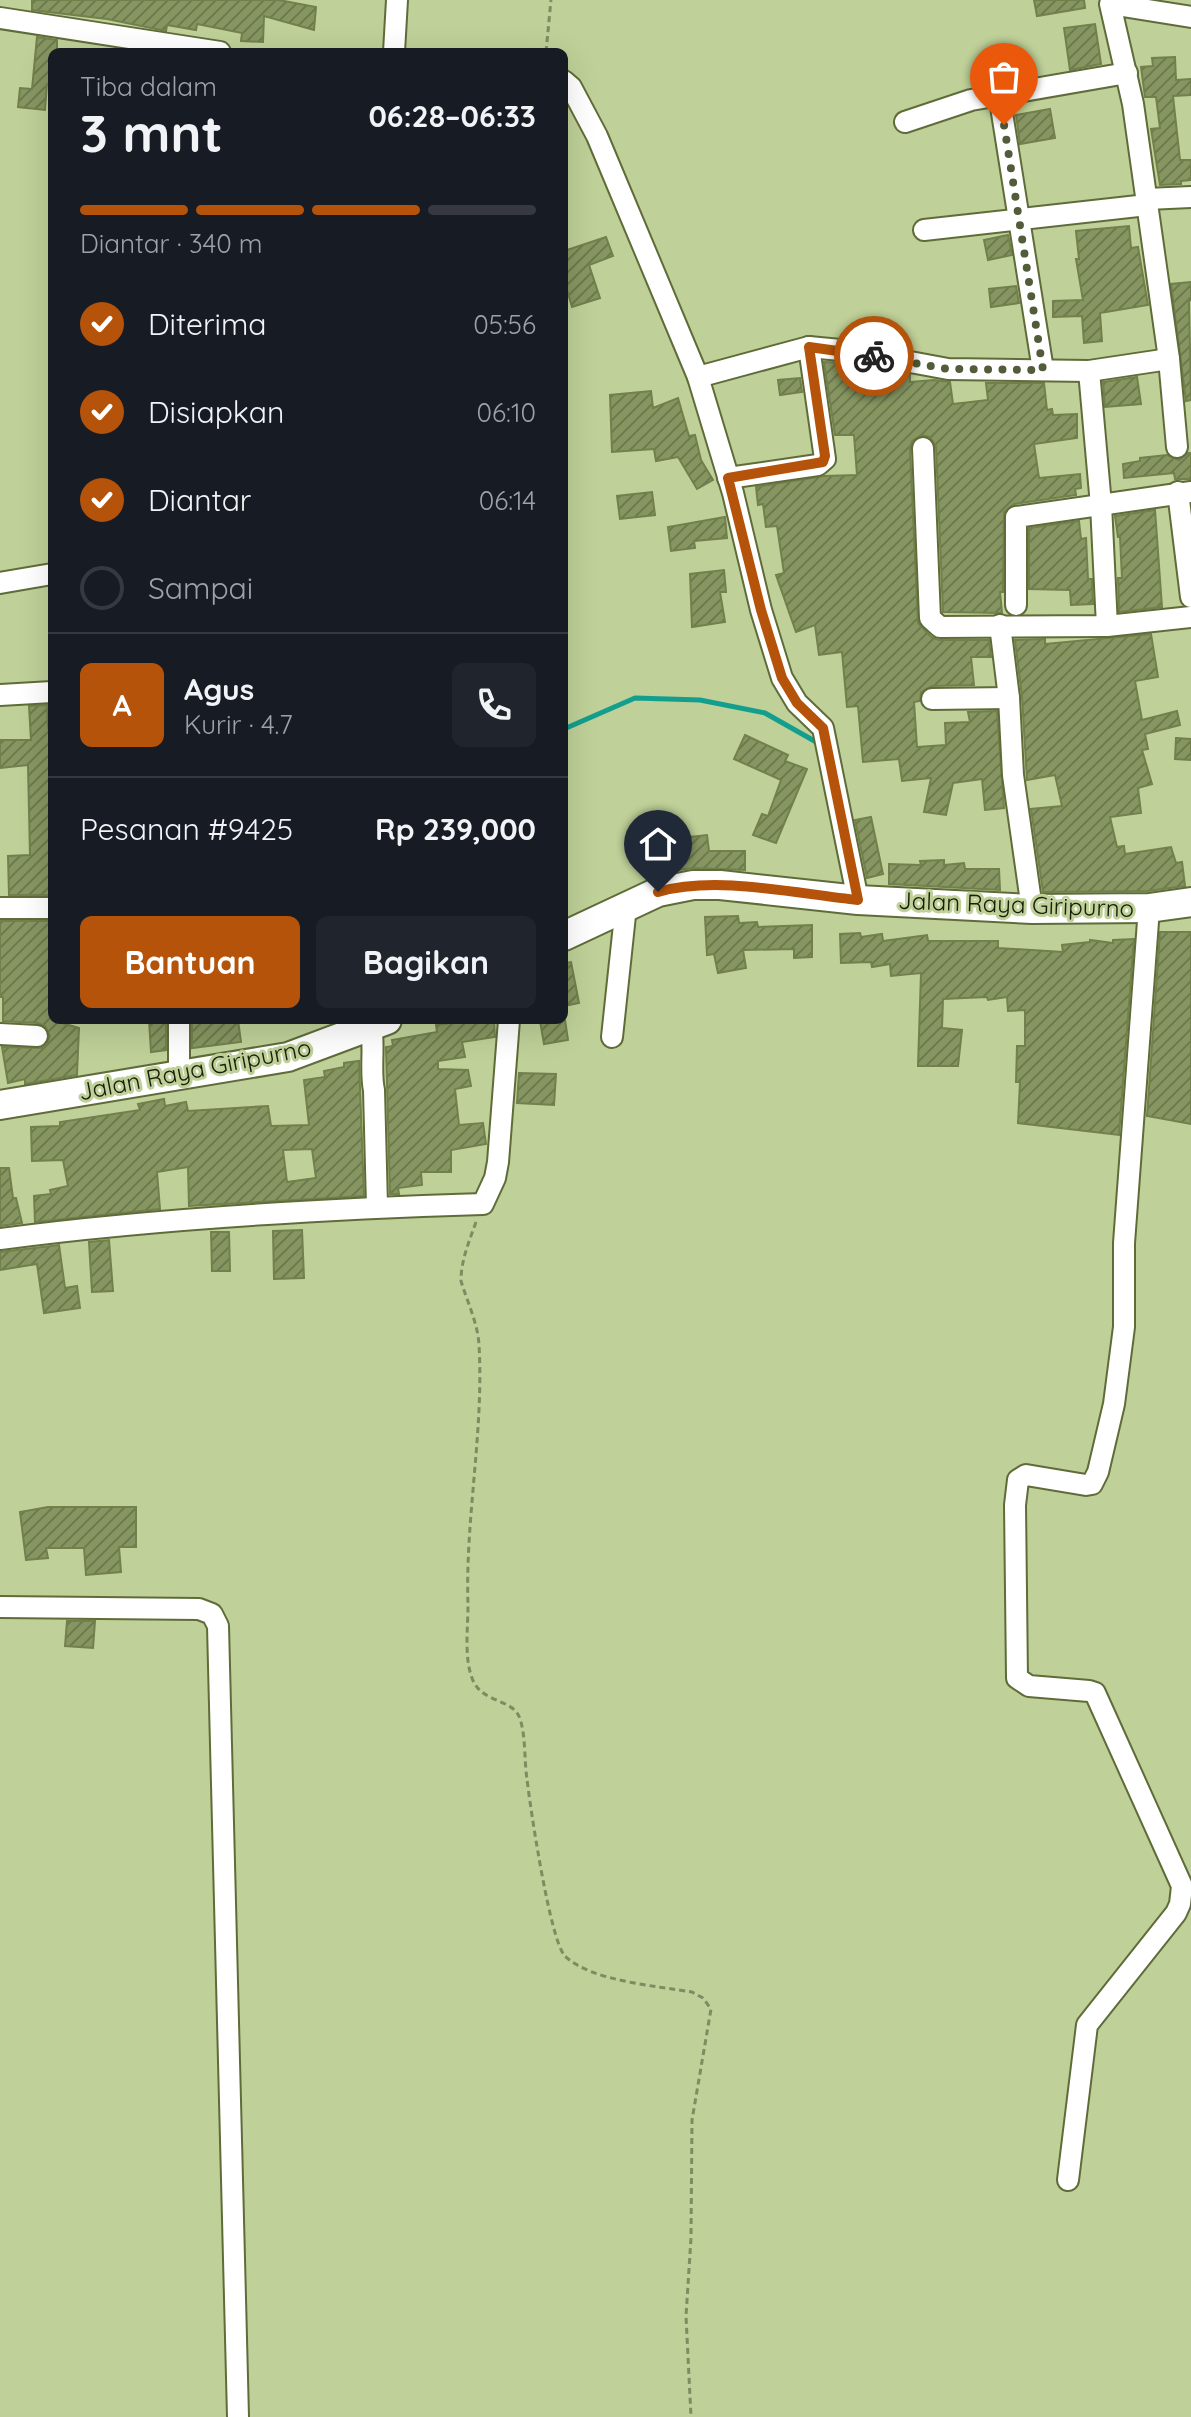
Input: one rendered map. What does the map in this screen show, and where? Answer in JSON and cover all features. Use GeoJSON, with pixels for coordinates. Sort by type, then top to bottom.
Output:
{"type":"FeatureCollection","features":[{"type":"Feature","properties":{"kind":"main road","name":"Jalan Raya Giripurno"},"geometry":{"type":"LineString","coordinates":[[568,934],[675,887],[707,884],[858,900],[1032,909],[1149,908],[1191,902]]}},
{"type":"Feature","properties":{"kind":"main road","name":"Jalan Raya Giripurno"},"geometry":{"type":"LineString","coordinates":[[0,1105],[288,1057],[370,1024]]}},
{"type":"Feature","properties":{"kind":"street"},"geometry":{"type":"LineString","coordinates":[[394,48],[397,0]]}},
{"type":"Feature","properties":{"kind":"street"},"geometry":{"type":"LineString","coordinates":[[1177,447],[1169,359],[1147,202],[1127,73],[1110,4],[1191,17]]}},
{"type":"Feature","properties":{"kind":"street"},"geometry":{"type":"LineString","coordinates":[[0,18],[194,48]]}},
{"type":"Feature","properties":{"kind":"street"},"geometry":{"type":"LineString","coordinates":[[905,122],[971,100],[1127,73]]}},
{"type":"Feature","properties":{"kind":"street"},"geometry":{"type":"LineString","coordinates":[[568,84],[597,136],[698,377],[782,678],[797,703],[823,728],[858,900]]}},
{"type":"Feature","properties":{"kind":"street"},"geometry":{"type":"LineString","coordinates":[[999,94],[1043,370]]}},
{"type":"Feature","properties":{"kind":"street"},"geometry":{"type":"LineString","coordinates":[[924,230],[1191,197]]}},
{"type":"Feature","properties":{"kind":"street"},"geometry":{"type":"LineString","coordinates":[[698,377],[809,347],[851,351],[948,369],[1089,371],[1169,359]]}},
{"type":"Feature","properties":{"kind":"street"},"geometry":{"type":"LineString","coordinates":[[728,478],[818,465],[825,459],[809,347]]}},
{"type":"Feature","properties":{"kind":"street"},"geometry":{"type":"LineString","coordinates":[[1089,371],[1101,505],[1107,626]]}},
{"type":"Feature","properties":{"kind":"street"},"geometry":{"type":"LineString","coordinates":[[923,448],[930,618],[940,627],[1107,626],[1191,617]]}},
{"type":"Feature","properties":{"kind":"street"},"geometry":{"type":"LineString","coordinates":[[1016,605],[1014,518],[1030,513],[1185,492],[1191,597]]}},
{"type":"Feature","properties":{"kind":"street"},"geometry":{"type":"LineString","coordinates":[[0,583],[48,576]]}},
{"type":"Feature","properties":{"kind":"street"},"geometry":{"type":"LineString","coordinates":[[1000,625],[1009,698],[1013,775],[1032,909]]}},
{"type":"Feature","properties":{"kind":"street"},"geometry":{"type":"LineString","coordinates":[[0,695],[48,692]]}},
{"type":"Feature","properties":{"kind":"street"},"geometry":{"type":"LineString","coordinates":[[932,699],[1009,698]]}},
{"type":"Feature","properties":{"kind":"street"},"geometry":{"type":"LineString","coordinates":[[612,1037],[626,906]]}},
{"type":"Feature","properties":{"kind":"street"},"geometry":{"type":"LineString","coordinates":[[0,908],[48,908]]}},
{"type":"Feature","properties":{"kind":"street"},"geometry":{"type":"LineString","coordinates":[[1068,2180],[1087,2025],[1176,1913],[1182,1886],[1095,1693],[1029,1686],[1017,1678],[1015,1505],[1018,1480],[1026,1475],[1092,1484],[1098,1472],[1111,1418],[1124,1327],[1124,1243],[1149,908]]}},
{"type":"Feature","properties":{"kind":"street"},"geometry":{"type":"LineString","coordinates":[[179,1024],[179,1077]]}},
{"type":"Feature","properties":{"kind":"street"},"geometry":{"type":"LineString","coordinates":[[375,1024],[371,1074],[377,1206]]}},
{"type":"Feature","properties":{"kind":"street"},"geometry":{"type":"LineString","coordinates":[[0,1239],[61,1231],[377,1206],[483,1204],[492,1186],[498,1162],[509,1024]]}},
{"type":"Feature","properties":{"kind":"street"},"geometry":{"type":"LineString","coordinates":[[0,1034],[37,1036]]}},
{"type":"Feature","properties":{"kind":"street"},"geometry":{"type":"LineString","coordinates":[[0,1607],[199,1609],[212,1614],[218,1626],[238,2417]]}},
{"type":"Feature","properties":{"kind":"path"},"geometry":{"type":"LineString","coordinates":[[546,48],[551,0]]}},
{"type":"Feature","properties":{"kind":"path"},"geometry":{"type":"LineString","coordinates":[[483,1204],[461,1272],[479,1345],[467,1570],[472,1678],[483,1696],[511,1706],[520,1716],[539,1853],[562,1954],[578,1965],[603,1975],[692,1992],[703,1998],[711,2009],[692,2120],[691,2238],[686,2316],[691,2417]]}},
{"type":"Feature","properties":{"kind":"building"},"geometry":{"type":"Polygon","coordinates":[[[32,0],[279,0],[316,7],[314,30],[264,16],[263,42],[241,41],[242,33],[197,24],[196,30],[167,25],[166,31],[107,19],[32,10],[32,0]]]}},
{"type":"Feature","properties":{"kind":"building"},"geometry":{"type":"Polygon","coordinates":[[[1034,0],[1084,0],[1085,8],[1037,16],[1034,0]]]}},
{"type":"Feature","properties":{"kind":"building"},"geometry":{"type":"Polygon","coordinates":[[[1095,24],[1101,64],[1070,70],[1064,28],[1095,24]]]}},
{"type":"Feature","properties":{"kind":"building"},"geometry":{"type":"Polygon","coordinates":[[[37,37],[57,40],[57,48],[48,48],[45,110],[18,107],[20,88],[32,89],[37,37]]]}},
{"type":"Feature","properties":{"kind":"building"},"geometry":{"type":"Polygon","coordinates":[[[1175,57],[1176,80],[1191,79],[1191,95],[1173,96],[1180,160],[1191,160],[1191,180],[1160,185],[1151,129],[1160,128],[1156,97],[1145,97],[1141,67],[1153,66],[1152,58],[1175,57]]]}},
{"type":"Feature","properties":{"kind":"building"},"geometry":{"type":"Polygon","coordinates":[[[1050,109],[1055,138],[1020,144],[1016,115],[1050,109]]]}},
{"type":"Feature","properties":{"kind":"building"},"geometry":{"type":"Polygon","coordinates":[[[1129,226],[1131,248],[1138,247],[1148,305],[1100,313],[1102,341],[1084,343],[1082,316],[1053,317],[1053,301],[1083,300],[1076,259],[1079,259],[1076,231],[1129,226]]]}},
{"type":"Feature","properties":{"kind":"building"},"geometry":{"type":"Polygon","coordinates":[[[1008,235],[1012,255],[988,260],[984,240],[1008,235]]]}},
{"type":"Feature","properties":{"kind":"building"},"geometry":{"type":"Polygon","coordinates":[[[606,237],[613,256],[589,265],[600,298],[572,307],[568,294],[568,250],[606,237]]]}},
{"type":"Feature","properties":{"kind":"building"},"geometry":{"type":"Polygon","coordinates":[[[1191,282],[1191,400],[1186,401],[1171,284],[1191,282]]]}},
{"type":"Feature","properties":{"kind":"building"},"geometry":{"type":"Polygon","coordinates":[[[1016,286],[1019,303],[991,307],[989,289],[1016,286]]]}},
{"type":"Feature","properties":{"kind":"building"},"geometry":{"type":"Polygon","coordinates":[[[824,362],[843,363],[844,370],[882,370],[910,375],[910,382],[950,382],[953,404],[988,400],[986,383],[1044,383],[1047,410],[1052,409],[1053,415],[1077,414],[1077,438],[1034,444],[1039,478],[1080,474],[1081,488],[1075,489],[1076,495],[1014,504],[1004,512],[1003,592],[1000,592],[1002,613],[943,612],[936,447],[930,437],[922,435],[912,441],[910,448],[918,623],[931,637],[939,640],[989,640],[991,657],[971,657],[974,685],[932,686],[921,692],[920,701],[914,702],[917,747],[946,745],[945,723],[970,722],[968,712],[997,711],[1004,808],[985,810],[982,779],[953,783],[946,815],[924,812],[931,778],[902,781],[899,759],[863,762],[858,706],[847,707],[842,652],[819,655],[815,625],[796,632],[776,575],[784,573],[777,526],[766,527],[763,504],[758,505],[756,487],[824,476],[857,475],[854,435],[835,435],[824,362]]]}},
{"type":"Feature","properties":{"kind":"building"},"geometry":{"type":"Polygon","coordinates":[[[1137,377],[1141,404],[1105,407],[1103,382],[1137,377]]]}},
{"type":"Feature","properties":{"kind":"building"},"geometry":{"type":"Polygon","coordinates":[[[800,378],[802,392],[780,395],[778,380],[800,378]]]}},
{"type":"Feature","properties":{"kind":"building"},"geometry":{"type":"Polygon","coordinates":[[[651,391],[653,408],[678,398],[689,436],[695,435],[701,460],[713,480],[697,489],[678,457],[656,461],[654,449],[612,452],[610,395],[651,391]]]}},
{"type":"Feature","properties":{"kind":"building"},"geometry":{"type":"Polygon","coordinates":[[[1191,453],[1191,479],[1175,479],[1174,473],[1124,478],[1123,464],[1140,461],[1140,458],[1167,455],[1179,460],[1191,453]]]}},
{"type":"Feature","properties":{"kind":"building"},"geometry":{"type":"Polygon","coordinates":[[[652,492],[655,515],[620,519],[617,496],[652,492]]]}},
{"type":"Feature","properties":{"kind":"building"},"geometry":{"type":"Polygon","coordinates":[[[1155,510],[1162,607],[1119,612],[1118,578],[1122,578],[1120,537],[1115,516],[1155,510]]]}},
{"type":"Feature","properties":{"kind":"building"},"geometry":{"type":"Polygon","coordinates":[[[725,517],[727,538],[694,541],[695,548],[671,551],[668,527],[725,517]]]}},
{"type":"Feature","properties":{"kind":"building"},"geometry":{"type":"Polygon","coordinates":[[[1079,521],[1081,539],[1086,538],[1093,604],[1071,605],[1070,590],[1029,589],[1029,528],[1079,521]]]}},
{"type":"Feature","properties":{"kind":"building"},"geometry":{"type":"Polygon","coordinates":[[[724,570],[726,592],[720,592],[725,622],[692,627],[690,574],[724,570]]]}},
{"type":"Feature","properties":{"kind":"building"},"geometry":{"type":"Polygon","coordinates":[[[1151,634],[1158,677],[1135,681],[1142,720],[1177,711],[1180,725],[1145,734],[1148,749],[1142,750],[1152,784],[1138,788],[1141,813],[1110,817],[1117,847],[1124,846],[1125,854],[1171,847],[1176,863],[1182,862],[1185,886],[1148,891],[1043,892],[1031,809],[1062,806],[1055,775],[1027,780],[1015,640],[1045,639],[1045,644],[1151,634]]]}},
{"type":"Feature","properties":{"kind":"building"},"geometry":{"type":"Polygon","coordinates":[[[47,705],[48,895],[9,895],[8,856],[30,855],[28,765],[0,768],[0,740],[31,740],[29,706],[47,705]]]}},
{"type":"Feature","properties":{"kind":"building"},"geometry":{"type":"Polygon","coordinates":[[[745,735],[788,755],[785,761],[807,769],[776,843],[753,835],[762,814],[768,816],[781,780],[734,759],[745,735]]]}},
{"type":"Feature","properties":{"kind":"building"},"geometry":{"type":"Polygon","coordinates":[[[1176,738],[1191,739],[1191,760],[1175,759],[1176,738]]]}},
{"type":"Feature","properties":{"kind":"building"},"geometry":{"type":"Polygon","coordinates":[[[871,817],[883,874],[867,878],[855,820],[871,817]]]}},
{"type":"Feature","properties":{"kind":"building"},"geometry":{"type":"Polygon","coordinates":[[[707,835],[709,851],[745,851],[745,870],[693,868],[649,874],[647,853],[691,848],[690,837],[707,835]]]}},
{"type":"Feature","properties":{"kind":"building"},"geometry":{"type":"Polygon","coordinates":[[[944,860],[944,865],[964,863],[965,869],[999,869],[1000,890],[889,884],[889,864],[921,865],[920,861],[944,860]]]}},
{"type":"Feature","properties":{"kind":"building"},"geometry":{"type":"Polygon","coordinates":[[[738,916],[739,923],[757,922],[758,927],[812,925],[812,957],[794,958],[794,949],[743,950],[746,968],[718,973],[714,954],[707,955],[705,917],[738,916]]]}},
{"type":"Feature","properties":{"kind":"building"},"geometry":{"type":"Polygon","coordinates":[[[0,921],[48,921],[48,1024],[79,1028],[77,1075],[25,1084],[25,1079],[8,1083],[2,1047],[42,1048],[50,1036],[45,1026],[38,1023],[3,1021],[3,997],[0,997],[0,921]]]}},
{"type":"Feature","properties":{"kind":"building"},"geometry":{"type":"Polygon","coordinates":[[[1160,932],[1191,932],[1191,1124],[1147,1116],[1160,932]]]}},
{"type":"Feature","properties":{"kind":"building"},"geometry":{"type":"Polygon","coordinates":[[[860,933],[861,937],[882,934],[883,941],[927,935],[928,941],[998,941],[998,948],[1063,952],[1062,945],[1090,940],[1113,943],[1113,940],[1134,939],[1119,1135],[1018,1123],[1020,1082],[1016,1082],[1017,1046],[1025,1046],[1025,1010],[1008,1011],[1007,997],[988,1000],[987,997],[943,999],[942,1028],[962,1030],[958,1066],[918,1066],[921,973],[891,976],[890,964],[872,967],[871,962],[841,963],[840,934],[860,933]]]}},
{"type":"Feature","properties":{"kind":"building"},"geometry":{"type":"Polygon","coordinates":[[[568,962],[571,962],[579,1003],[568,1005],[568,962]]]}},
{"type":"Feature","properties":{"kind":"building"},"geometry":{"type":"Polygon","coordinates":[[[149,1024],[166,1024],[166,1050],[151,1052],[149,1024]]]}},
{"type":"Feature","properties":{"kind":"building"},"geometry":{"type":"Polygon","coordinates":[[[192,1024],[239,1024],[241,1042],[192,1048],[192,1024]]]}},
{"type":"Feature","properties":{"kind":"building"},"geometry":{"type":"Polygon","coordinates":[[[494,1024],[495,1037],[462,1042],[465,1057],[438,1061],[438,1069],[468,1070],[471,1086],[455,1089],[459,1125],[483,1123],[486,1144],[451,1150],[451,1172],[421,1172],[422,1185],[398,1188],[399,1194],[390,1194],[386,1047],[393,1046],[392,1040],[437,1032],[436,1025],[494,1024]]]}},
{"type":"Feature","properties":{"kind":"building"},"geometry":{"type":"Polygon","coordinates":[[[541,1024],[566,1024],[568,1040],[544,1044],[541,1024]]]}},
{"type":"Feature","properties":{"kind":"building"},"geometry":{"type":"Polygon","coordinates":[[[359,1061],[364,1196],[189,1206],[188,1167],[157,1172],[160,1209],[35,1222],[34,1196],[51,1194],[50,1190],[68,1186],[63,1160],[32,1161],[31,1127],[60,1126],[60,1122],[140,1110],[138,1104],[164,1099],[165,1106],[186,1102],[188,1111],[268,1106],[271,1126],[309,1125],[304,1080],[325,1077],[324,1071],[344,1067],[344,1063],[359,1061]],[[312,1149],[283,1150],[287,1182],[316,1178],[312,1149]]]}},
{"type":"Feature","properties":{"kind":"building"},"geometry":{"type":"Polygon","coordinates":[[[519,1073],[556,1074],[554,1105],[517,1103],[519,1073]]]}},
{"type":"Feature","properties":{"kind":"building"},"geometry":{"type":"Polygon","coordinates":[[[0,1168],[9,1168],[13,1198],[16,1198],[22,1223],[0,1226],[0,1168]]]}},
{"type":"Feature","properties":{"kind":"building"},"geometry":{"type":"Polygon","coordinates":[[[302,1230],[304,1278],[274,1279],[273,1231],[302,1230]]]}},
{"type":"Feature","properties":{"kind":"building"},"geometry":{"type":"Polygon","coordinates":[[[211,1232],[229,1232],[230,1271],[212,1271],[211,1232]]]}},
{"type":"Feature","properties":{"kind":"building"},"geometry":{"type":"Polygon","coordinates":[[[109,1240],[113,1291],[92,1292],[89,1242],[109,1240]]]}},
{"type":"Feature","properties":{"kind":"building"},"geometry":{"type":"Polygon","coordinates":[[[59,1245],[65,1288],[77,1286],[80,1308],[44,1313],[37,1264],[0,1270],[0,1252],[59,1245]]]}},
{"type":"Feature","properties":{"kind":"building"},"geometry":{"type":"Polygon","coordinates":[[[48,1507],[136,1507],[136,1547],[119,1547],[121,1572],[86,1575],[84,1548],[46,1548],[48,1558],[26,1560],[20,1512],[48,1507]]]}},
{"type":"Feature","properties":{"kind":"building"},"geometry":{"type":"Polygon","coordinates":[[[67,1621],[95,1621],[93,1648],[65,1646],[67,1621]]]}},
{"type":"Feature","properties":{"kind":"waterway"},"geometry":{"type":"LineString","coordinates":[[568,727],[635,698],[700,700],[765,713],[818,743]]}},
{"type":"Feature","properties":{"kind":"way so far"},"geometry":{"type":"LineString","coordinates":[[874,356],[948,369],[1043,370],[1004,125]]}},
{"type":"Feature","properties":{"kind":"route"},"geometry":{"type":"LineString","coordinates":[[658,892],[707,884],[858,900],[823,728],[797,703],[782,678],[761,610],[728,478],[823,462],[825,456],[809,347],[874,356]]}}]}
